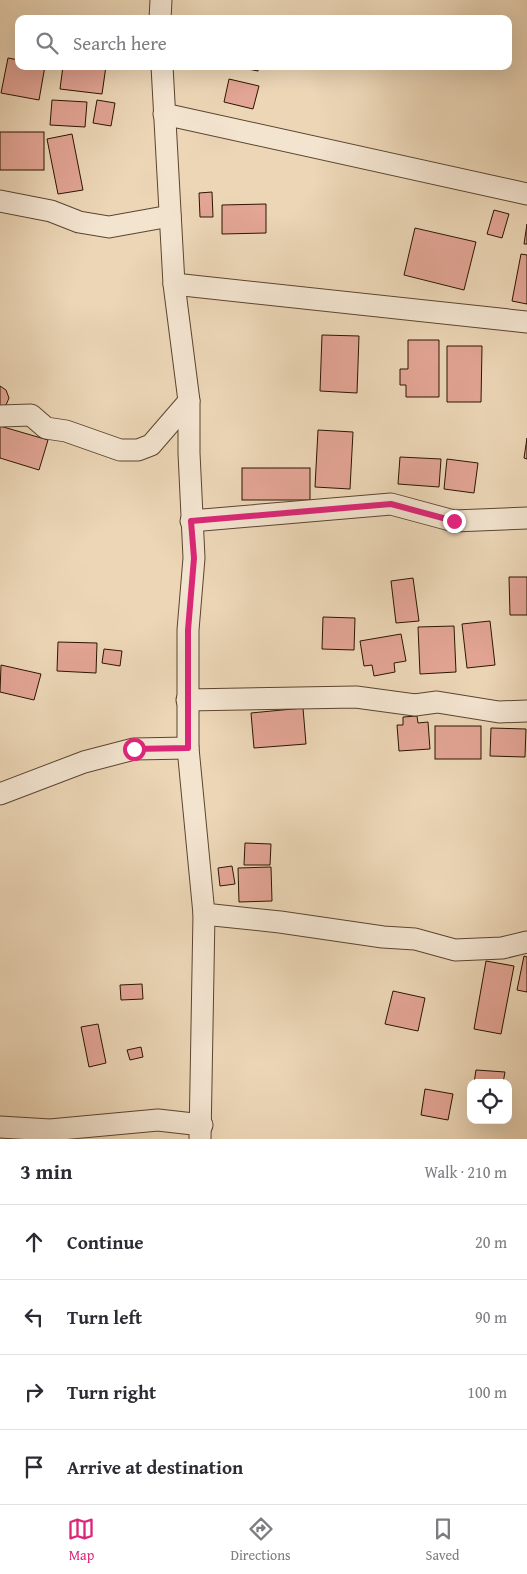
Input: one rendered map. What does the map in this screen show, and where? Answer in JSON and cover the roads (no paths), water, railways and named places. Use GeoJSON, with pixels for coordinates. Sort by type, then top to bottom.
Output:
{"type":"FeatureCollection","features":[{"type":"Feature","properties":{"kind":"street"},"geometry":{"type":"LineString","coordinates":[[160,15],[161,0]]}},
{"type":"Feature","properties":{"kind":"street"},"geometry":{"type":"LineString","coordinates":[[0,1127],[50,1130],[158,1120],[201,1132],[204,914],[188,748],[187,700],[188,630],[194,558],[191,521],[189,401],[174,284],[162,70]]}},
{"type":"Feature","properties":{"kind":"street"},"geometry":{"type":"LineString","coordinates":[[164,114],[527,194]]}},
{"type":"Feature","properties":{"kind":"street"},"geometry":{"type":"LineString","coordinates":[[0,201],[51,211],[79,222],[109,228],[170,216]]}},
{"type":"Feature","properties":{"kind":"street"},"geometry":{"type":"LineString","coordinates":[[174,284],[527,322]]}},
{"type":"Feature","properties":{"kind":"street"},"geometry":{"type":"LineString","coordinates":[[0,416],[32,415],[46,428],[66,431],[120,450],[138,450],[151,445],[189,401]]}},
{"type":"Feature","properties":{"kind":"street"},"geometry":{"type":"LineString","coordinates":[[191,521],[391,504],[454,521],[527,518]]}},
{"type":"Feature","properties":{"kind":"street"},"geometry":{"type":"LineString","coordinates":[[187,700],[356,697],[415,705],[437,702],[499,712],[527,711]]}},
{"type":"Feature","properties":{"kind":"street"},"geometry":{"type":"LineString","coordinates":[[2,788],[84,762],[134,749],[188,748]]}},
{"type":"Feature","properties":{"kind":"street"},"geometry":{"type":"LineString","coordinates":[[204,914],[280,922],[383,937],[415,939],[455,950],[502,948],[527,942]]}}]}
